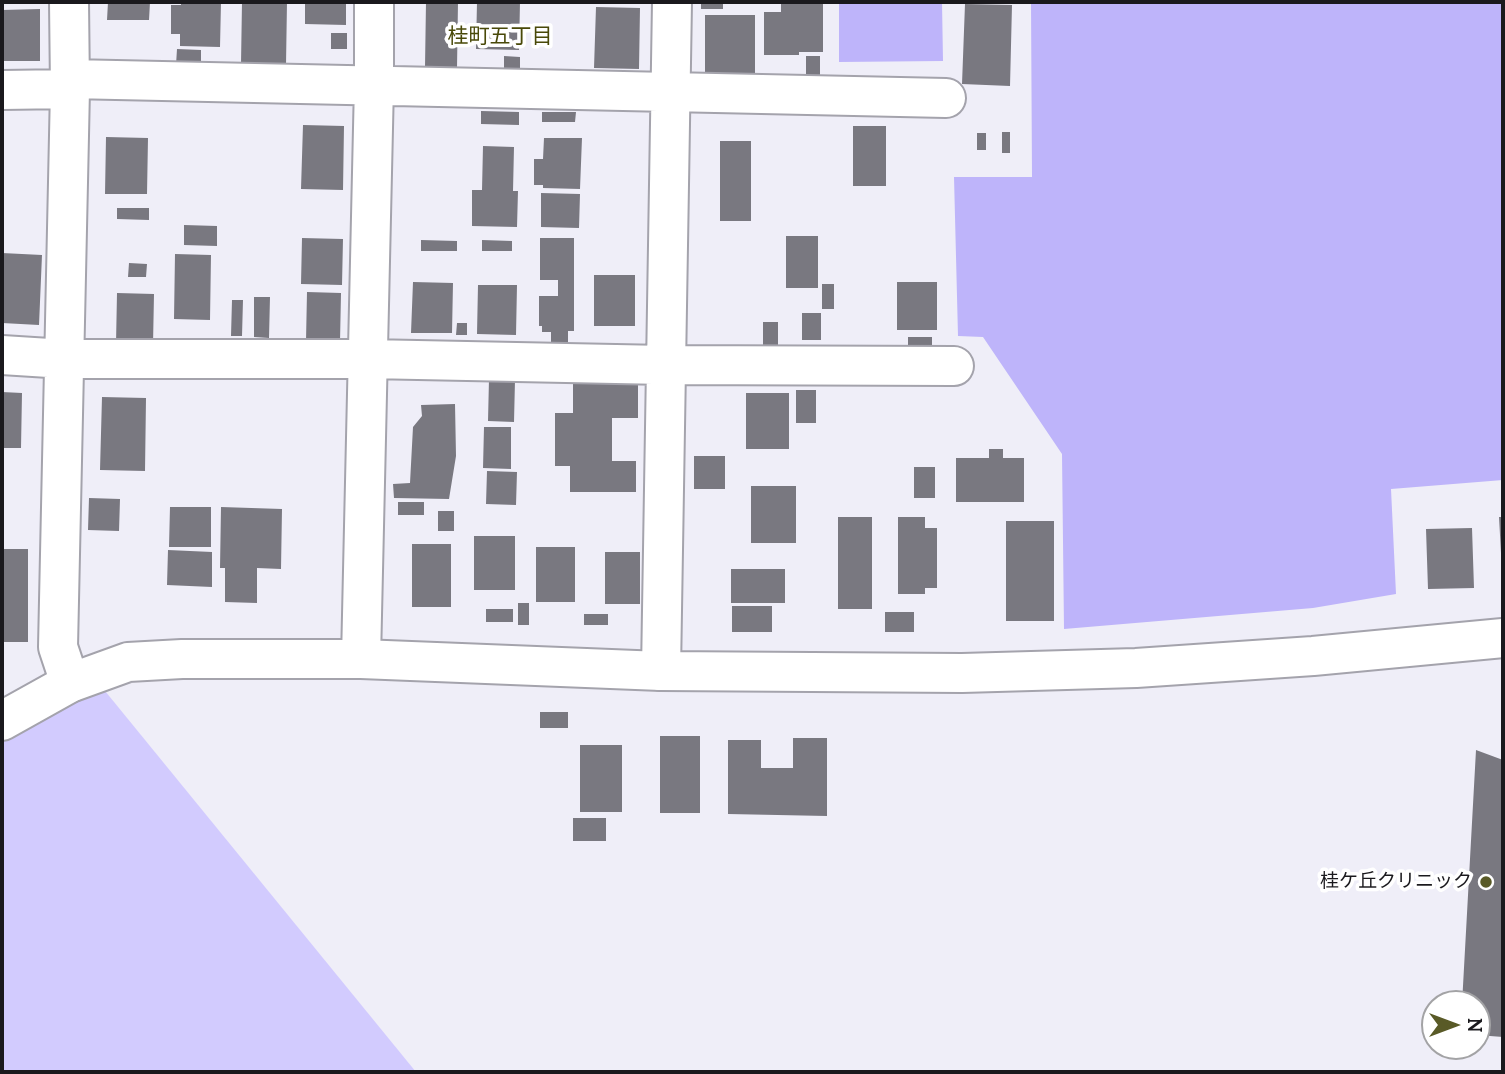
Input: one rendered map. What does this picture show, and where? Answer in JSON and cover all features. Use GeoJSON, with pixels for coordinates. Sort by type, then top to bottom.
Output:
{"type":"FeatureCollection","features":[{"type":"Feature","properties":{"kind":"street"},"geometry":{"type":"LineString","coordinates":[[69,2],[70,84],[58,647],[70,683]]}},
{"type":"Feature","properties":{"kind":"street"},"geometry":{"type":"LineString","coordinates":[[361,659],[374,2]]}},
{"type":"Feature","properties":{"kind":"street"},"geometry":{"type":"LineString","coordinates":[[661,671],[672,2]]}},
{"type":"Feature","properties":{"kind":"street"},"geometry":{"type":"LineString","coordinates":[[2,90],[70,84],[374,84],[946,98]]}},
{"type":"Feature","properties":{"kind":"street"},"geometry":{"type":"LineString","coordinates":[[2,355],[65,359],[368,359],[666,365],[954,366]]}},
{"type":"Feature","properties":{"kind":"street"},"geometry":{"type":"LineString","coordinates":[[2,721],[70,683],[128,662],[182,659],[361,659],[661,671],[962,673],[1124,669],[1313,656],[1503,638]]}},
{"type":"Feature","properties":{"kind":"shaded area"},"geometry":{"type":"Polygon","coordinates":[[[839,2],[942,2],[943,61],[839,62],[839,2]]]}},
{"type":"Feature","properties":{"kind":"shaded area"},"geometry":{"type":"Polygon","coordinates":[[[1031,2],[1503,2],[1503,480],[1391,489],[1396,594],[1313,608],[1064,629],[1062,454],[983,337],[958,336],[954,177],[1032,177],[1031,2]]]}},
{"type":"Feature","properties":{"kind":"shaded area"},"geometry":{"type":"Polygon","coordinates":[[[92,675],[416,1072],[2,1072],[2,721],[92,675]]]}},
{"type":"Feature","properties":{"kind":"building"},"geometry":{"type":"Polygon","coordinates":[[[108,2],[150,2],[149,20],[107,20],[108,2]]]}},
{"type":"Feature","properties":{"kind":"building"},"geometry":{"type":"Polygon","coordinates":[[[181,2],[221,2],[220,47],[180,46],[180,34],[171,34],[171,5],[181,5],[181,2]]]}},
{"type":"Feature","properties":{"kind":"building"},"geometry":{"type":"Polygon","coordinates":[[[242,2],[287,2],[286,65],[241,64],[242,2]]]}},
{"type":"Feature","properties":{"kind":"building"},"geometry":{"type":"Polygon","coordinates":[[[305,2],[346,2],[346,25],[305,24],[305,2]]]}},
{"type":"Feature","properties":{"kind":"building"},"geometry":{"type":"Polygon","coordinates":[[[426,2],[458,2],[457,68],[425,67],[426,2]]]}},
{"type":"Feature","properties":{"kind":"building"},"geometry":{"type":"Polygon","coordinates":[[[477,2],[520,2],[519,50],[476,49],[477,2]]]}},
{"type":"Feature","properties":{"kind":"building"},"geometry":{"type":"Polygon","coordinates":[[[701,2],[723,2],[723,9],[701,9],[701,2]]]}},
{"type":"Feature","properties":{"kind":"building"},"geometry":{"type":"Polygon","coordinates":[[[781,2],[823,2],[823,52],[764,55],[764,12],[781,12],[781,2]]]}},
{"type":"Feature","properties":{"kind":"building"},"geometry":{"type":"Polygon","coordinates":[[[965,4],[1012,5],[1010,86],[962,84],[965,4]]]}},
{"type":"Feature","properties":{"kind":"building"},"geometry":{"type":"Polygon","coordinates":[[[596,7],[640,8],[639,69],[594,68],[596,7]]]}},
{"type":"Feature","properties":{"kind":"building"},"geometry":{"type":"Polygon","coordinates":[[[40,9],[40,61],[2,61],[2,10],[40,9]]]}},
{"type":"Feature","properties":{"kind":"building"},"geometry":{"type":"Polygon","coordinates":[[[705,15],[755,15],[755,73],[705,73],[705,15]]]}},
{"type":"Feature","properties":{"kind":"building"},"geometry":{"type":"Polygon","coordinates":[[[331,33],[347,33],[347,49],[331,49],[331,33]]]}},
{"type":"Feature","properties":{"kind":"building"},"geometry":{"type":"Polygon","coordinates":[[[177,49],[201,50],[201,66],[176,65],[177,49]]]}},
{"type":"Feature","properties":{"kind":"building"},"geometry":{"type":"Polygon","coordinates":[[[504,56],[520,57],[520,76],[504,76],[504,56]]]}},
{"type":"Feature","properties":{"kind":"building"},"geometry":{"type":"Polygon","coordinates":[[[806,56],[820,56],[820,78],[806,78],[806,56]]]}},
{"type":"Feature","properties":{"kind":"building"},"geometry":{"type":"Polygon","coordinates":[[[481,111],[519,112],[519,125],[481,124],[481,111]]]}},
{"type":"Feature","properties":{"kind":"building"},"geometry":{"type":"Polygon","coordinates":[[[542,112],[576,112],[575,122],[542,122],[542,112]]]}},
{"type":"Feature","properties":{"kind":"building"},"geometry":{"type":"Polygon","coordinates":[[[303,125],[344,126],[343,190],[301,189],[303,125]]]}},
{"type":"Feature","properties":{"kind":"building"},"geometry":{"type":"Polygon","coordinates":[[[853,126],[886,126],[886,186],[853,186],[853,126]]]}},
{"type":"Feature","properties":{"kind":"building"},"geometry":{"type":"Polygon","coordinates":[[[1002,132],[1010,132],[1010,153],[1002,153],[1002,132]]]}},
{"type":"Feature","properties":{"kind":"building"},"geometry":{"type":"Polygon","coordinates":[[[977,133],[986,133],[986,150],[977,150],[977,133]]]}},
{"type":"Feature","properties":{"kind":"building"},"geometry":{"type":"Polygon","coordinates":[[[106,137],[148,138],[147,194],[105,194],[106,137]]]}},
{"type":"Feature","properties":{"kind":"building"},"geometry":{"type":"Polygon","coordinates":[[[544,138],[582,138],[580,189],[543,188],[543,185],[534,185],[534,159],[543,159],[544,138]]]}},
{"type":"Feature","properties":{"kind":"building"},"geometry":{"type":"Polygon","coordinates":[[[720,141],[751,141],[751,221],[720,221],[720,141]]]}},
{"type":"Feature","properties":{"kind":"building"},"geometry":{"type":"Polygon","coordinates":[[[483,146],[514,147],[513,191],[518,191],[517,227],[472,226],[472,190],[482,190],[483,146]]]}},
{"type":"Feature","properties":{"kind":"building"},"geometry":{"type":"Polygon","coordinates":[[[541,193],[580,194],[579,228],[541,227],[541,193]]]}},
{"type":"Feature","properties":{"kind":"building"},"geometry":{"type":"Polygon","coordinates":[[[117,208],[149,208],[149,220],[117,219],[117,208]]]}},
{"type":"Feature","properties":{"kind":"building"},"geometry":{"type":"Polygon","coordinates":[[[184,225],[217,226],[217,246],[184,245],[184,225]]]}},
{"type":"Feature","properties":{"kind":"building"},"geometry":{"type":"Polygon","coordinates":[[[786,236],[818,236],[818,288],[786,288],[786,236]]]}},
{"type":"Feature","properties":{"kind":"building"},"geometry":{"type":"Polygon","coordinates":[[[302,238],[343,239],[342,285],[301,284],[302,238]]]}},
{"type":"Feature","properties":{"kind":"building"},"geometry":{"type":"Polygon","coordinates":[[[540,238],[574,238],[574,331],[568,331],[568,352],[551,352],[551,332],[542,332],[542,326],[539,326],[539,296],[558,296],[558,280],[540,280],[540,238]]]}},
{"type":"Feature","properties":{"kind":"building"},"geometry":{"type":"Polygon","coordinates":[[[421,240],[457,241],[457,251],[421,251],[421,240]]]}},
{"type":"Feature","properties":{"kind":"building"},"geometry":{"type":"Polygon","coordinates":[[[482,240],[512,241],[512,251],[482,251],[482,240]]]}},
{"type":"Feature","properties":{"kind":"building"},"geometry":{"type":"Polygon","coordinates":[[[2,253],[42,255],[39,325],[2,323],[2,253]]]}},
{"type":"Feature","properties":{"kind":"building"},"geometry":{"type":"Polygon","coordinates":[[[175,254],[211,255],[210,320],[174,319],[175,254]]]}},
{"type":"Feature","properties":{"kind":"building"},"geometry":{"type":"Polygon","coordinates":[[[129,263],[147,264],[146,277],[128,277],[129,263]]]}},
{"type":"Feature","properties":{"kind":"building"},"geometry":{"type":"Polygon","coordinates":[[[594,275],[635,275],[635,326],[594,326],[594,275]]]}},
{"type":"Feature","properties":{"kind":"building"},"geometry":{"type":"Polygon","coordinates":[[[413,282],[453,283],[452,333],[411,333],[413,282]]]}},
{"type":"Feature","properties":{"kind":"building"},"geometry":{"type":"Polygon","coordinates":[[[897,282],[937,282],[937,330],[897,330],[897,282]]]}},
{"type":"Feature","properties":{"kind":"building"},"geometry":{"type":"Polygon","coordinates":[[[822,284],[834,284],[834,309],[822,309],[822,284]]]}},
{"type":"Feature","properties":{"kind":"building"},"geometry":{"type":"Polygon","coordinates":[[[478,285],[517,285],[516,335],[477,334],[478,285]]]}},
{"type":"Feature","properties":{"kind":"building"},"geometry":{"type":"Polygon","coordinates":[[[307,292],[341,293],[340,342],[306,341],[307,292]]]}},
{"type":"Feature","properties":{"kind":"building"},"geometry":{"type":"Polygon","coordinates":[[[117,293],[154,294],[153,345],[116,344],[117,293]]]}},
{"type":"Feature","properties":{"kind":"building"},"geometry":{"type":"Polygon","coordinates":[[[254,297],[270,297],[269,338],[254,337],[254,297]]]}},
{"type":"Feature","properties":{"kind":"building"},"geometry":{"type":"Polygon","coordinates":[[[232,300],[243,300],[242,336],[231,336],[232,300]]]}},
{"type":"Feature","properties":{"kind":"building"},"geometry":{"type":"Polygon","coordinates":[[[802,313],[821,313],[821,340],[802,340],[802,313]]]}},
{"type":"Feature","properties":{"kind":"building"},"geometry":{"type":"Polygon","coordinates":[[[763,322],[778,322],[778,350],[763,350],[763,322]]]}},
{"type":"Feature","properties":{"kind":"building"},"geometry":{"type":"Polygon","coordinates":[[[457,323],[467,323],[467,335],[456,335],[457,323]]]}},
{"type":"Feature","properties":{"kind":"building"},"geometry":{"type":"Polygon","coordinates":[[[908,337],[932,337],[932,351],[908,351],[908,337]]]}},
{"type":"Feature","properties":{"kind":"building"},"geometry":{"type":"Polygon","coordinates":[[[489,379],[515,380],[514,422],[488,421],[489,379]]]}},
{"type":"Feature","properties":{"kind":"building"},"geometry":{"type":"Polygon","coordinates":[[[573,381],[638,381],[638,418],[612,418],[612,461],[636,461],[636,492],[570,492],[570,466],[555,466],[555,413],[573,413],[573,381]]]}},
{"type":"Feature","properties":{"kind":"building"},"geometry":{"type":"Polygon","coordinates":[[[796,390],[816,390],[816,423],[796,423],[796,390]]]}},
{"type":"Feature","properties":{"kind":"building"},"geometry":{"type":"Polygon","coordinates":[[[2,392],[22,393],[21,448],[2,448],[2,392]]]}},
{"type":"Feature","properties":{"kind":"building"},"geometry":{"type":"Polygon","coordinates":[[[746,393],[789,393],[789,449],[746,449],[746,393]]]}},
{"type":"Feature","properties":{"kind":"building"},"geometry":{"type":"Polygon","coordinates":[[[102,397],[146,398],[145,471],[100,470],[102,397]]]}},
{"type":"Feature","properties":{"kind":"building"},"geometry":{"type":"Polygon","coordinates":[[[455,404],[456,456],[449,499],[394,498],[393,484],[410,483],[413,427],[422,416],[421,405],[455,404]]]}},
{"type":"Feature","properties":{"kind":"building"},"geometry":{"type":"Polygon","coordinates":[[[484,427],[511,427],[511,469],[483,468],[484,427]]]}},
{"type":"Feature","properties":{"kind":"building"},"geometry":{"type":"Polygon","coordinates":[[[989,449],[1003,449],[1003,458],[1024,458],[1024,502],[956,502],[956,458],[989,458],[989,449]]]}},
{"type":"Feature","properties":{"kind":"building"},"geometry":{"type":"Polygon","coordinates":[[[694,456],[725,456],[725,489],[694,489],[694,456]]]}},
{"type":"Feature","properties":{"kind":"building"},"geometry":{"type":"Polygon","coordinates":[[[914,467],[935,467],[935,498],[914,498],[914,467]]]}},
{"type":"Feature","properties":{"kind":"building"},"geometry":{"type":"Polygon","coordinates":[[[487,471],[517,472],[516,505],[486,504],[487,471]]]}},
{"type":"Feature","properties":{"kind":"building"},"geometry":{"type":"Polygon","coordinates":[[[751,486],[796,486],[796,543],[751,543],[751,486]]]}},
{"type":"Feature","properties":{"kind":"building"},"geometry":{"type":"Polygon","coordinates":[[[89,498],[120,499],[119,531],[88,530],[89,498]]]}},
{"type":"Feature","properties":{"kind":"building"},"geometry":{"type":"Polygon","coordinates":[[[398,502],[424,502],[424,515],[398,515],[398,502]]]}},
{"type":"Feature","properties":{"kind":"building"},"geometry":{"type":"Polygon","coordinates":[[[170,507],[211,507],[211,547],[169,547],[170,507]]]}},
{"type":"Feature","properties":{"kind":"building"},"geometry":{"type":"Polygon","coordinates":[[[221,507],[282,509],[281,569],[257,568],[257,603],[225,602],[225,568],[220,568],[221,507]]]}},
{"type":"Feature","properties":{"kind":"building"},"geometry":{"type":"Polygon","coordinates":[[[438,511],[454,511],[454,531],[438,531],[438,511]]]}},
{"type":"Feature","properties":{"kind":"building"},"geometry":{"type":"Polygon","coordinates":[[[838,517],[872,517],[872,609],[838,609],[838,517]]]}},
{"type":"Feature","properties":{"kind":"building"},"geometry":{"type":"Polygon","coordinates":[[[898,517],[925,517],[925,528],[937,528],[937,588],[925,588],[925,594],[898,594],[898,517]]]}},
{"type":"Feature","properties":{"kind":"building"},"geometry":{"type":"Polygon","coordinates":[[[1499,517],[1503,517],[1503,553],[1501,553],[1499,517]]]}},
{"type":"Feature","properties":{"kind":"building"},"geometry":{"type":"Polygon","coordinates":[[[1006,521],[1054,521],[1054,621],[1006,621],[1006,521]]]}},
{"type":"Feature","properties":{"kind":"building"},"geometry":{"type":"Polygon","coordinates":[[[1472,528],[1474,588],[1428,589],[1426,529],[1472,528]]]}},
{"type":"Feature","properties":{"kind":"building"},"geometry":{"type":"Polygon","coordinates":[[[474,536],[515,536],[515,590],[474,590],[474,536]]]}},
{"type":"Feature","properties":{"kind":"building"},"geometry":{"type":"Polygon","coordinates":[[[412,544],[451,544],[451,607],[412,607],[412,544]]]}},
{"type":"Feature","properties":{"kind":"building"},"geometry":{"type":"Polygon","coordinates":[[[536,547],[575,547],[575,602],[536,602],[536,547]]]}},
{"type":"Feature","properties":{"kind":"building"},"geometry":{"type":"Polygon","coordinates":[[[2,549],[28,549],[28,642],[2,642],[2,549]]]}},
{"type":"Feature","properties":{"kind":"building"},"geometry":{"type":"Polygon","coordinates":[[[168,550],[212,552],[212,587],[167,585],[168,550]]]}},
{"type":"Feature","properties":{"kind":"building"},"geometry":{"type":"Polygon","coordinates":[[[605,552],[640,552],[640,604],[605,604],[605,552]]]}},
{"type":"Feature","properties":{"kind":"building"},"geometry":{"type":"Polygon","coordinates":[[[731,569],[785,569],[785,603],[731,603],[731,569]]]}},
{"type":"Feature","properties":{"kind":"building"},"geometry":{"type":"Polygon","coordinates":[[[518,603],[529,603],[529,625],[518,625],[518,603]]]}},
{"type":"Feature","properties":{"kind":"building"},"geometry":{"type":"Polygon","coordinates":[[[732,606],[772,606],[772,632],[732,632],[732,606]]]}},
{"type":"Feature","properties":{"kind":"building"},"geometry":{"type":"Polygon","coordinates":[[[486,609],[513,609],[513,622],[486,622],[486,609]]]}},
{"type":"Feature","properties":{"kind":"building"},"geometry":{"type":"Polygon","coordinates":[[[885,612],[914,612],[914,632],[885,632],[885,612]]]}},
{"type":"Feature","properties":{"kind":"building"},"geometry":{"type":"Polygon","coordinates":[[[584,614],[608,614],[608,625],[584,625],[584,614]]]}},
{"type":"Feature","properties":{"kind":"building"},"geometry":{"type":"Polygon","coordinates":[[[540,712],[568,712],[568,728],[540,728],[540,712]]]}},
{"type":"Feature","properties":{"kind":"building"},"geometry":{"type":"Polygon","coordinates":[[[660,736],[700,736],[700,813],[660,813],[660,736]]]}},
{"type":"Feature","properties":{"kind":"building"},"geometry":{"type":"Polygon","coordinates":[[[793,738],[827,738],[827,816],[728,814],[728,740],[761,740],[761,768],[793,768],[793,738]]]}},
{"type":"Feature","properties":{"kind":"building"},"geometry":{"type":"Polygon","coordinates":[[[580,745],[622,745],[622,812],[580,812],[580,745]]]}},
{"type":"Feature","properties":{"kind":"building","name":"桂ケ丘クリニック"},"geometry":{"type":"Polygon","coordinates":[[[1476,750],[1503,760],[1503,1037],[1491,1036],[1491,990],[1463,990],[1476,750]]]}},
{"type":"Feature","properties":{"kind":"building"},"geometry":{"type":"Polygon","coordinates":[[[573,818],[606,818],[606,841],[573,841],[573,818]]]}},
{"type":"Feature","properties":{"kind":"place","name":"桂ケ丘クリニック"},"geometry":{"type":"Point","coordinates":[1486,882]}},
{"type":"Feature","properties":{"kind":"district","name":"桂町五丁目"},"geometry":{"type":"Point","coordinates":[500,37]}}]}
